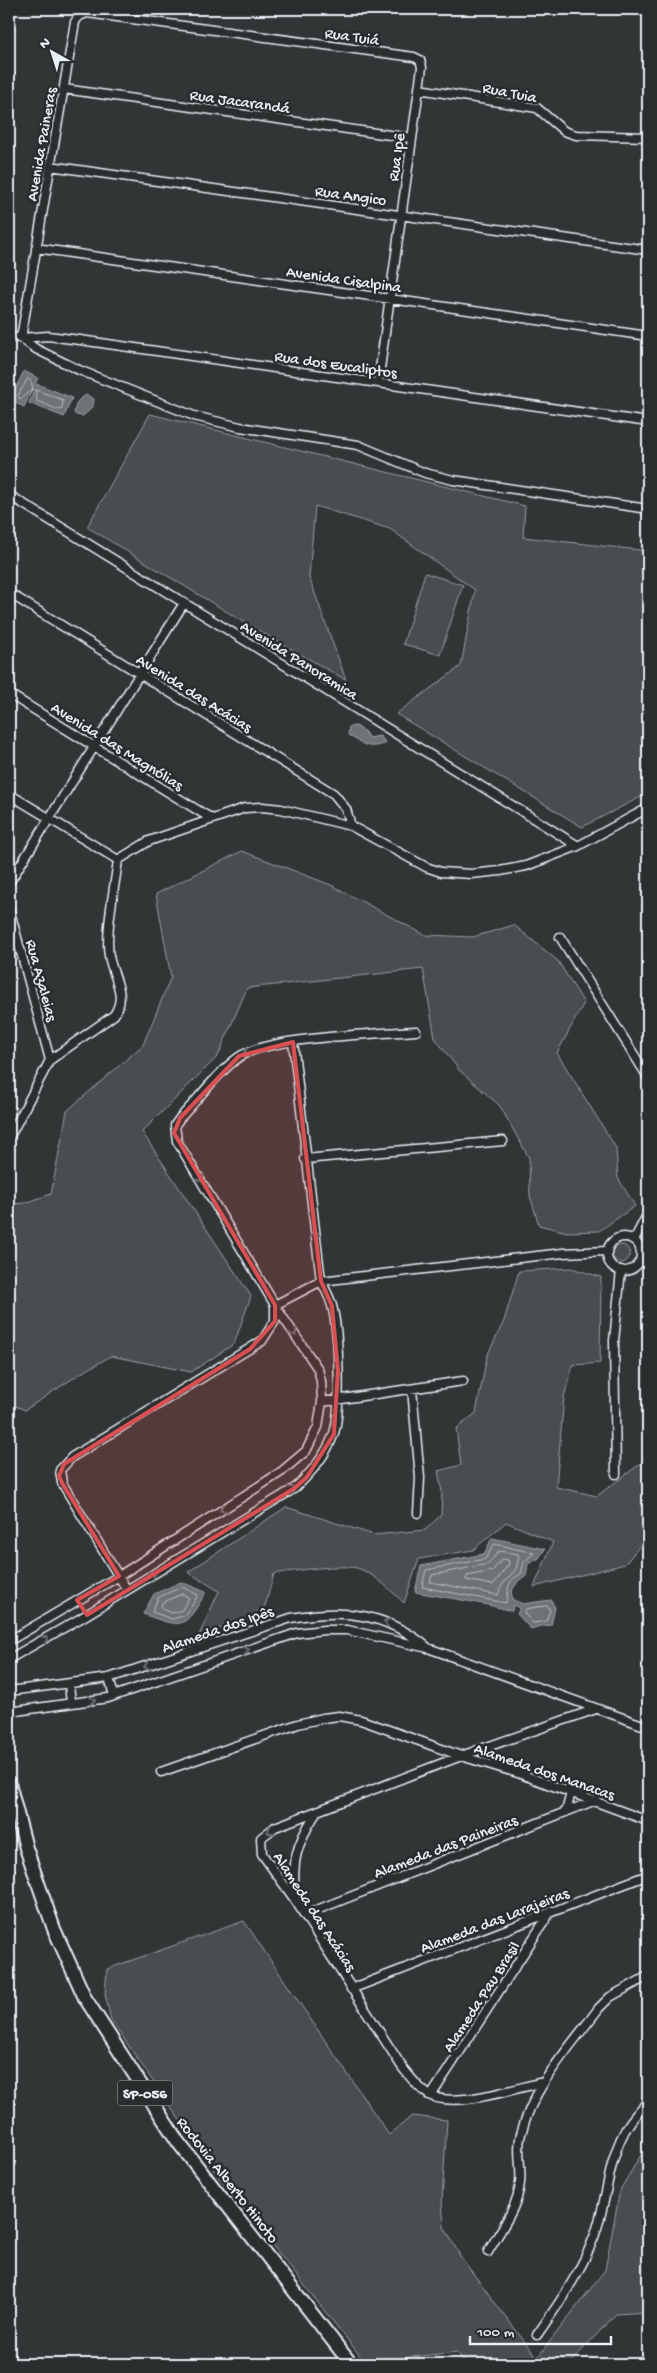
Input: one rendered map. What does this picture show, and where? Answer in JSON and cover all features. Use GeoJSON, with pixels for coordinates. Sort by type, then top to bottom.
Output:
{"type":"FeatureCollection","features":[{"type":"Feature","properties":{"kind":"main road","name":"Rodovia Alberto Hinoto"},"geometry":{"type":"LineString","coordinates":[[9,1783],[26,1848],[54,1928],[85,1998],[178,2142],[351,2364]]}},
{"type":"Feature","properties":{"kind":"street","name":"Rua Tuiá"},"geometry":{"type":"LineString","coordinates":[[79,16],[87,13],[414,57]]}},
{"type":"Feature","properties":{"kind":"street","name":"Avenida Paineras"},"geometry":{"type":"LineString","coordinates":[[20,338],[75,22],[79,16]]}},
{"type":"Feature","properties":{"kind":"street","name":"Rua Ipê"},"geometry":{"type":"LineString","coordinates":[[378,383],[422,67],[420,60],[414,57]]}},
{"type":"Feature","properties":{"kind":"street","name":"Rua Jacarandá"},"geometry":{"type":"LineString","coordinates":[[64,88],[411,138]]}},
{"type":"Feature","properties":{"kind":"street","name":"Rua Tuia"},"geometry":{"type":"LineString","coordinates":[[419,89],[537,108],[564,132],[576,135],[648,137]]}},
{"type":"Feature","properties":{"kind":"street","name":"Rua Angico"},"geometry":{"type":"LineString","coordinates":[[50,166],[648,250]]}},
{"type":"Feature","properties":{"kind":"street","name":"Avenida Cisalpina"},"geometry":{"type":"LineString","coordinates":[[36,248],[648,336]]}},
{"type":"Feature","properties":{"kind":"street","name":"Rua dos Eucaliptos"},"geometry":{"type":"LineString","coordinates":[[20,338],[48,336],[80,340],[648,422]]}},
{"type":"Feature","properties":{"kind":"street"},"geometry":{"type":"LineString","coordinates":[[9,337],[20,338],[36,349],[79,370],[194,416],[240,427],[358,445],[425,473],[453,480],[648,509]]}},
{"type":"Feature","properties":{"kind":"street","name":"Avenida Panoramica"},"geometry":{"type":"LineString","coordinates":[[9,495],[578,846]]}},
{"type":"Feature","properties":{"kind":"street","name":"Avenida das Acácias"},"geometry":{"type":"LineString","coordinates":[[9,593],[334,794],[346,810],[351,826]]}},
{"type":"Feature","properties":{"kind":"street"},"geometry":{"type":"LineString","coordinates":[[9,883],[184,603]]}},
{"type":"Feature","properties":{"kind":"street","name":"Avenida das Magnólias"},"geometry":{"type":"LineString","coordinates":[[9,694],[212,820]]}},
{"type":"Feature","properties":{"kind":"street"},"geometry":{"type":"LineString","coordinates":[[9,794],[118,860]]}},
{"type":"Feature","properties":{"kind":"street"},"geometry":{"type":"LineString","coordinates":[[118,860],[149,841],[245,808],[262,807],[281,809],[351,826],[426,867],[441,872],[471,874],[526,866],[578,846],[648,808]]}},
{"type":"Feature","properties":{"kind":"street"},"geometry":{"type":"LineString","coordinates":[[9,1138],[50,1060],[114,1015],[120,1006],[121,996],[108,946],[118,860]]}},
{"type":"Feature","properties":{"kind":"street","name":"Rua Azaleias"},"geometry":{"type":"LineString","coordinates":[[9,908],[50,1060]]}},
{"type":"Feature","properties":{"kind":"street"},"geometry":{"type":"LineString","coordinates":[[560,937],[648,1077]]}},
{"type":"Feature","properties":{"kind":"street"},"geometry":{"type":"LineString","coordinates":[[9,1641],[118,1576],[281,1472],[306,1451],[318,1427],[322,1402],[321,1381],[318,1369],[275,1305],[177,1141],[174,1133],[175,1126],[180,1118],[239,1056],[262,1047],[292,1042],[416,1031]]}},
{"type":"Feature","properties":{"kind":"street"},"geometry":{"type":"LineString","coordinates":[[9,1659],[64,1628],[294,1488],[319,1463],[334,1434],[339,1400],[332,1306],[321,1281],[292,1042]]}},
{"type":"Feature","properties":{"kind":"street"},"geometry":{"type":"LineString","coordinates":[[305,1159],[503,1141]]}},
{"type":"Feature","properties":{"kind":"street"},"geometry":{"type":"LineString","coordinates":[[634,1240],[648,1213]]}},
{"type":"Feature","properties":{"kind":"street"},"geometry":{"type":"LineString","coordinates":[[626,1237],[634,1240],[641,1251],[639,1262],[631,1269],[621,1270],[610,1263],[607,1251],[615,1239],[626,1237]]}},
{"type":"Feature","properties":{"kind":"street"},"geometry":{"type":"LineString","coordinates":[[275,1305],[321,1281],[563,1253],[607,1251]]}},
{"type":"Feature","properties":{"kind":"street"},"geometry":{"type":"LineString","coordinates":[[616,1474],[614,1341],[621,1270]]}},
{"type":"Feature","properties":{"kind":"street"},"geometry":{"type":"LineString","coordinates":[[127,1590],[62,1483],[60,1470],[72,1457],[262,1340],[275,1321],[275,1305]]}},
{"type":"Feature","properties":{"kind":"street"},"geometry":{"type":"LineString","coordinates":[[322,1402],[463,1381]]}},
{"type":"Feature","properties":{"kind":"street"},"geometry":{"type":"LineString","coordinates":[[412,1389],[420,1478],[418,1513]]}},
{"type":"Feature","properties":{"kind":"street"},"geometry":{"type":"LineString","coordinates":[[77,1600],[87,1614]]}},
{"type":"Feature","properties":{"kind":"street","name":"Alameda dos Ipês"},"geometry":{"type":"LineString","coordinates":[[9,1691],[110,1678],[291,1618],[317,1613],[342,1612],[378,1619],[409,1632],[428,1648]]}},
{"type":"Feature","properties":{"kind":"street"},"geometry":{"type":"LineString","coordinates":[[54,1614],[64,1628]]}},
{"type":"Feature","properties":{"kind":"street","name":"Alameda dos Ipês"},"geometry":{"type":"LineString","coordinates":[[9,1712],[114,1696],[296,1633],[347,1630],[428,1648],[648,1727]]}},
{"type":"Feature","properties":{"kind":"street"},"geometry":{"type":"LineString","coordinates":[[110,1678],[114,1696]]}},
{"type":"Feature","properties":{"kind":"street"},"geometry":{"type":"LineString","coordinates":[[69,1684],[71,1703]]}},
{"type":"Feature","properties":{"kind":"street","name":"Alameda das Acácias"},"geometry":{"type":"LineString","coordinates":[[431,2096],[413,2082],[402,2067],[295,1900],[262,1854],[261,1838],[275,1827],[316,1813],[461,1756],[596,1709]]}},
{"type":"Feature","properties":{"kind":"street","name":"Alameda dos Manacas"},"geometry":{"type":"LineString","coordinates":[[161,1772],[298,1724],[339,1716],[361,1720],[461,1756],[596,1800],[648,1821]]}},
{"type":"Feature","properties":{"kind":"street"},"geometry":{"type":"LineString","coordinates":[[566,1812],[570,1792]]}},
{"type":"Feature","properties":{"kind":"street","name":"Alameda das Paineiras"},"geometry":{"type":"LineString","coordinates":[[304,1915],[596,1800]]}},
{"type":"Feature","properties":{"kind":"street"},"geometry":{"type":"LineString","coordinates":[[295,1900],[294,1869],[296,1852],[300,1840],[316,1813]]}},
{"type":"Feature","properties":{"kind":"street","name":"Alameda das Larajeiras"},"geometry":{"type":"LineString","coordinates":[[351,1989],[648,1875]]}},
{"type":"Feature","properties":{"kind":"street","name":"Alameda Pau Brasil"},"geometry":{"type":"LineString","coordinates":[[431,2096],[552,1911]]}},
{"type":"Feature","properties":{"kind":"street"},"geometry":{"type":"LineString","coordinates":[[488,2252],[516,2202],[520,2185],[518,2148],[520,2135],[544,2082],[599,2008],[610,1997],[648,1976]]}},
{"type":"Feature","properties":{"kind":"street"},"geometry":{"type":"LineString","coordinates":[[431,2096],[444,2100],[465,2099],[544,2082]]}},
{"type":"Feature","properties":{"kind":"street"},"geometry":{"type":"LineString","coordinates":[[537,2335],[584,2259],[603,2210],[617,2148],[628,2125],[648,2101]]}},
{"type":"Feature","properties":{"kind":"highlighted area"},"geometry":{"type":"Polygon","coordinates":[[[293,1042],[321,1281],[332,1306],[338,1371],[334,1434],[307,1477],[295,1488],[87,1615],[77,1600],[119,1576],[62,1483],[59,1476],[64,1464],[250,1349],[275,1321],[275,1305],[174,1133],[180,1118],[239,1056],[293,1042]]]}},
{"type":"Feature","properties":{"kind":"shaded area"},"geometry":{"type":"Polygon","coordinates":[[[150,414],[525,506],[523,537],[648,551],[648,789],[641,797],[582,827],[396,714],[461,666],[475,590],[390,529],[315,506],[309,577],[346,680],[247,624],[87,527],[150,414]]]}},
{"type":"Feature","properties":{"kind":"shaded area"},"geometry":{"type":"Polygon","coordinates":[[[425,573],[463,585],[440,655],[403,644],[425,573]]]}},
{"type":"Feature","properties":{"kind":"shaded area"},"geometry":{"type":"Polygon","coordinates":[[[242,851],[331,885],[425,935],[473,937],[514,925],[558,961],[584,1003],[557,1053],[616,1148],[618,1178],[635,1206],[599,1231],[567,1232],[539,1225],[530,1196],[529,1158],[500,1106],[459,1070],[435,1038],[423,969],[247,988],[218,1056],[142,1132],[251,1296],[234,1344],[191,1372],[111,1356],[25,1410],[9,1403],[9,1204],[25,1203],[51,1194],[67,1111],[143,1045],[171,977],[156,894],[242,851]]]}},
{"type":"Feature","properties":{"kind":"shaded area"},"geometry":{"type":"Polygon","coordinates":[[[617,1245],[625,1245],[630,1250],[628,1261],[617,1263],[612,1258],[612,1250],[617,1245]]]}},
{"type":"Feature","properties":{"kind":"shaded area"},"geometry":{"type":"Polygon","coordinates":[[[571,1268],[601,1277],[600,1363],[573,1365],[564,1397],[556,1487],[597,1496],[648,1458],[648,1536],[625,1564],[534,1587],[553,1542],[506,1522],[473,1550],[419,1559],[404,1603],[378,1579],[353,1567],[331,1567],[274,1574],[265,1606],[244,1621],[199,1635],[219,1591],[188,1572],[286,1507],[374,1535],[425,1530],[441,1515],[442,1492],[438,1471],[461,1465],[456,1429],[476,1413],[487,1356],[504,1321],[519,1271],[571,1268]]]}},
{"type":"Feature","properties":{"kind":"shaded area"},"geometry":{"type":"Polygon","coordinates":[[[244,1921],[389,2135],[412,2116],[447,2120],[442,2201],[444,2227],[462,2259],[537,2358],[605,2270],[620,2190],[648,2143],[648,2312],[616,2314],[569,2364],[466,2364],[457,2352],[365,2362],[218,2176],[111,2020],[105,1994],[107,1969],[244,1921]]]}},
{"type":"Feature","properties":{"kind":"water"},"geometry":{"type":"Polygon","coordinates":[[[24,371],[38,378],[24,407],[10,400],[24,371]]]}},
{"type":"Feature","properties":{"kind":"water"},"geometry":{"type":"Polygon","coordinates":[[[37,384],[72,398],[64,417],[29,403],[37,384]]]}},
{"type":"Feature","properties":{"kind":"water"},"geometry":{"type":"Polygon","coordinates":[[[87,395],[94,399],[93,407],[83,416],[76,415],[74,413],[75,407],[81,398],[87,395]]]}},
{"type":"Feature","properties":{"kind":"water"},"geometry":{"type":"Polygon","coordinates":[[[356,726],[364,731],[369,738],[380,736],[386,743],[374,746],[362,744],[348,735],[349,727],[356,726]]]}},
{"type":"Feature","properties":{"kind":"water"},"geometry":{"type":"Polygon","coordinates":[[[492,1538],[545,1549],[539,1558],[528,1564],[526,1577],[519,1580],[511,1592],[513,1600],[523,1604],[551,1600],[555,1608],[551,1625],[531,1629],[517,1614],[520,1608],[513,1605],[512,1611],[415,1592],[421,1566],[484,1554],[492,1538]]]}},
{"type":"Feature","properties":{"kind":"water"},"geometry":{"type":"Polygon","coordinates":[[[181,1582],[206,1592],[187,1619],[182,1623],[175,1623],[143,1614],[154,1594],[181,1582]]]}}]}
